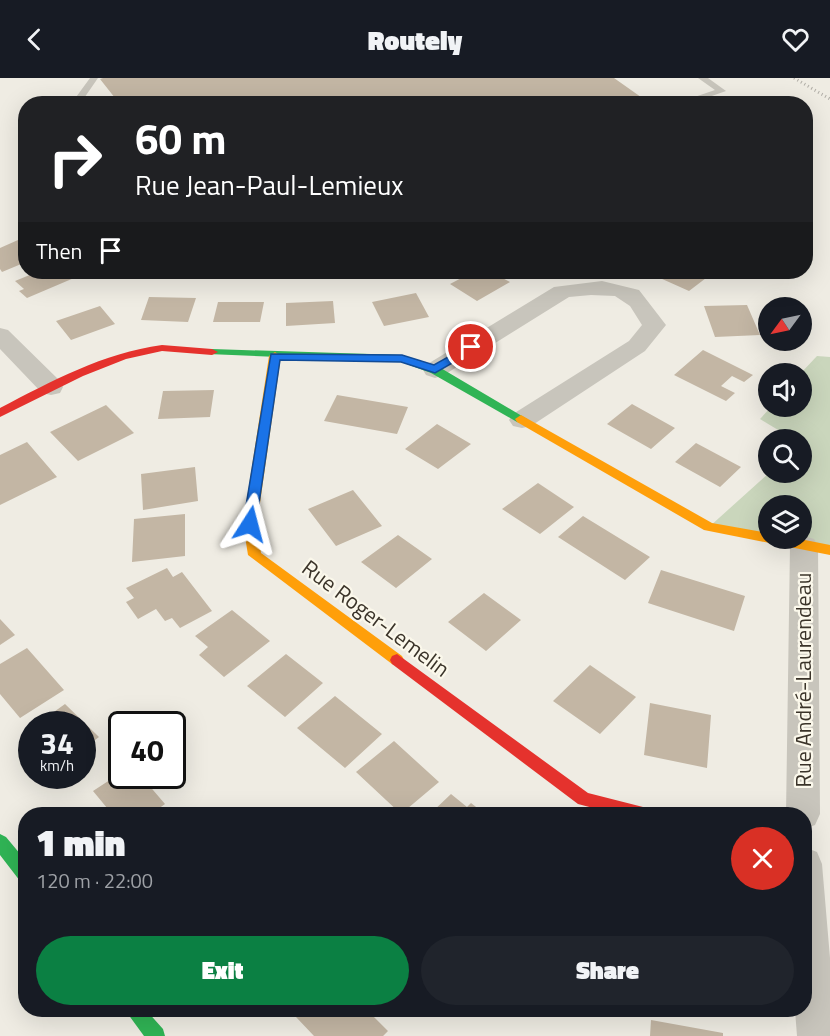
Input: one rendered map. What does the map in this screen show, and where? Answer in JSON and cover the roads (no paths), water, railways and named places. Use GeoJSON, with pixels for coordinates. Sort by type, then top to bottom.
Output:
{"type":"FeatureCollection","features":[{"type":"Feature","properties":{"kind":"street"},"geometry":{"type":"LineString","coordinates":[[435,370],[562,292],[583,286],[606,288],[637,299],[654,325],[637,346],[522,420]]}},
{"type":"Feature","properties":{"kind":"street"},"geometry":{"type":"LineString","coordinates":[[0,334],[51,387]]}},
{"type":"Feature","properties":{"kind":"street"},"geometry":{"type":"LineString","coordinates":[[0,413],[51,387],[129,354],[162,348],[275,356],[402,358],[435,370],[709,527],[817,548]]}},
{"type":"Feature","properties":{"kind":"street","name":"Rue Roger-Lemelin"},"geometry":{"type":"LineString","coordinates":[[275,356],[250,524],[255,555],[584,799],[615,807]]}},
{"type":"Feature","properties":{"kind":"street","name":"Rue André-Laurendeau"},"geometry":{"type":"LineString","coordinates":[[803,807],[817,548]]}},
{"type":"Feature","properties":{"kind":"street"},"geometry":{"type":"LineString","coordinates":[[0,842],[18,865]]}},
{"type":"Feature","properties":{"kind":"street"},"geometry":{"type":"LineString","coordinates":[[812,970],[817,1036]]}},
{"type":"Feature","properties":{"kind":"street"},"geometry":{"type":"LineString","coordinates":[[140,1017],[156,1036]]}},
{"type":"Feature","properties":{"kind":"lane"},"geometry":{"type":"LineString","coordinates":[[81,96],[94,78]]}},
{"type":"Feature","properties":{"kind":"lane"},"geometry":{"type":"LineString","coordinates":[[702,78],[722,91],[705,96]]}},
{"type":"Feature","properties":{"kind":"railway"},"geometry":{"type":"LineString","coordinates":[[794,78],[830,99]]}}]}
